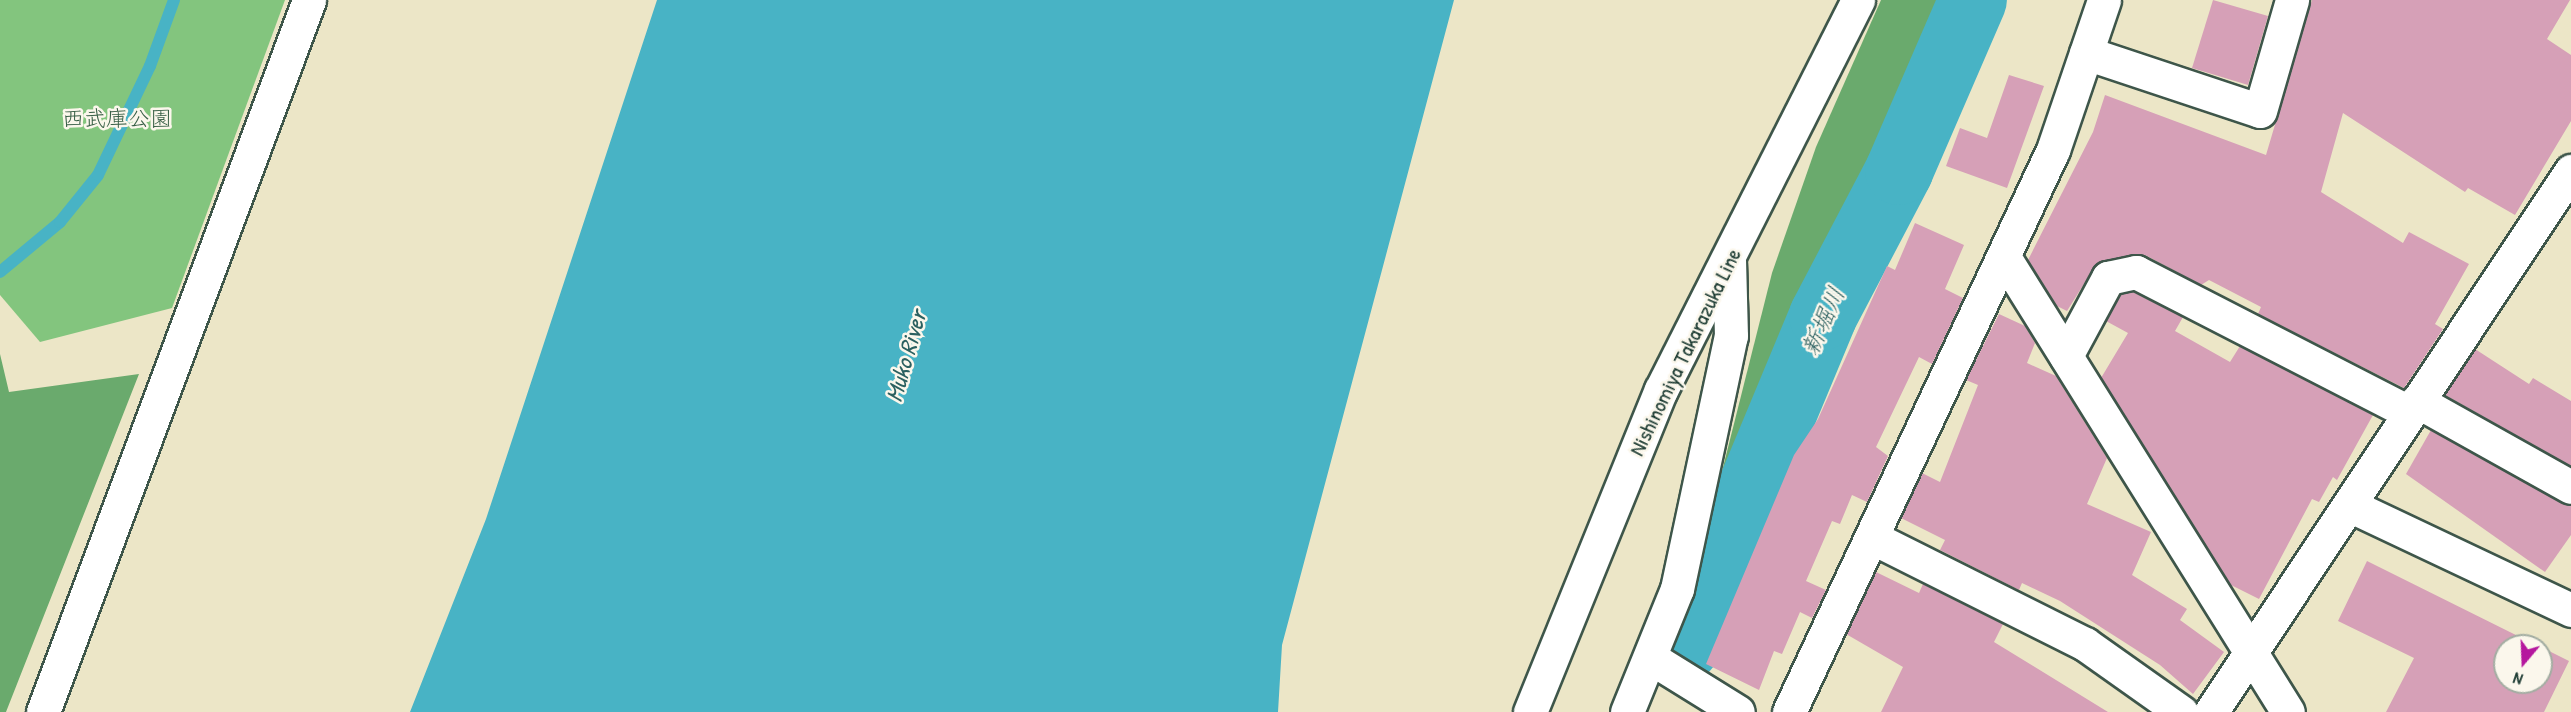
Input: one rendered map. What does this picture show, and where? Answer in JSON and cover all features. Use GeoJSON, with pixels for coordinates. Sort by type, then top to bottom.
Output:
{"type":"FeatureCollection","features":[{"type":"Feature","properties":{"kind":"street"},"geometry":{"type":"LineString","coordinates":[[43,712],[309,0]]}},
{"type":"Feature","properties":{"kind":"street","name":"Nishinomiya Takarazuka Line"},"geometry":{"type":"LineString","coordinates":[[1530,712],[1661,390],[1729,261],[1858,0]]}},
{"type":"Feature","properties":{"kind":"street"},"geometry":{"type":"LineString","coordinates":[[1789,712],[1875,539],[2053,150],[2104,0]]}},
{"type":"Feature","properties":{"kind":"street"},"geometry":{"type":"LineString","coordinates":[[2086,53],[2260,111],[2292,0]]}},
{"type":"Feature","properties":{"kind":"street"},"geometry":{"type":"LineString","coordinates":[[2211,712],[2571,171]]}},
{"type":"Feature","properties":{"kind":"street"},"geometry":{"type":"LineString","coordinates":[[2004,257],[2288,712]]}},
{"type":"Feature","properties":{"kind":"street"},"geometry":{"type":"LineString","coordinates":[[1627,712],[1651,658],[1677,589],[1731,336],[1729,261]]}},
{"type":"Feature","properties":{"kind":"street"},"geometry":{"type":"LineString","coordinates":[[2066,356],[2108,278],[2136,272],[2414,407],[2571,487]]}},
{"type":"Feature","properties":{"kind":"street"},"geometry":{"type":"LineString","coordinates":[[2349,505],[2571,610]]}},
{"type":"Feature","properties":{"kind":"street"},"geometry":{"type":"LineString","coordinates":[[1875,539],[2085,644],[2181,712]]}},
{"type":"Feature","properties":{"kind":"street"},"geometry":{"type":"LineString","coordinates":[[1651,658],[1738,712]]}},
{"type":"Feature","properties":{"kind":"green space","name":"西武庫公園"},"geometry":{"type":"Polygon","coordinates":[[[0,0],[285,0],[172,308],[40,342],[0,295],[0,0]]]}},
{"type":"Feature","properties":{"kind":"green space"},"geometry":{"type":"Polygon","coordinates":[[[1881,0],[1953,0],[1734,506],[1715,499],[1772,273],[1816,147],[1881,0]]]}},
{"type":"Feature","properties":{"kind":"green space"},"geometry":{"type":"Polygon","coordinates":[[[0,354],[9,392],[139,374],[6,712],[0,712],[0,354]]]}},
{"type":"Feature","properties":{"kind":"water","name":"Muko River"},"geometry":{"type":"Polygon","coordinates":[[[657,0],[1454,0],[1282,645],[1278,712],[410,712],[486,519],[657,0]]]}},
{"type":"Feature","properties":{"kind":"building"},"geometry":{"type":"Polygon","coordinates":[[[2213,0],[2268,16],[2248,85],[2192,68],[2213,0]]]}},
{"type":"Feature","properties":{"kind":"building"},"geometry":{"type":"Polygon","coordinates":[[[2312,0],[2570,0],[2547,39],[2571,55],[2571,121],[2515,215],[2468,188],[2465,192],[2343,113],[2321,192],[2403,243],[2409,232],[2469,264],[2435,324],[2443,329],[2404,388],[2258,314],[2261,307],[2209,280],[2201,285],[2145,255],[2097,263],[2067,311],[2057,306],[2028,260],[2093,132],[2105,95],[2266,155],[2312,0]]]}},
{"type":"Feature","properties":{"kind":"building"},"geometry":{"type":"Polygon","coordinates":[[[2009,75],[2044,86],[2007,188],[1946,166],[1960,128],[1987,138],[2009,75]]]}},
{"type":"Feature","properties":{"kind":"building"},"geometry":{"type":"Polygon","coordinates":[[[1915,223],[1964,245],[1945,289],[1963,298],[1932,364],[1919,357],[1876,447],[1888,456],[1867,502],[1852,495],[1840,524],[1832,521],[1806,581],[1826,590],[1812,618],[1800,612],[1782,654],[1774,651],[1759,690],[1706,664],[1794,455],[1818,419],[1887,266],[1895,270],[1915,223]]]}},
{"type":"Feature","properties":{"kind":"building"},"geometry":{"type":"Polygon","coordinates":[[[2133,292],[2183,317],[2175,331],[2230,362],[2240,346],[2373,415],[2337,480],[2333,477],[2319,502],[2312,499],[2259,599],[2231,585],[2101,378],[2128,333],[2106,321],[2120,295],[2133,292]]]}},
{"type":"Feature","properties":{"kind":"building"},"geometry":{"type":"Polygon","coordinates":[[[1999,314],[2025,326],[2035,343],[2027,363],[2056,376],[2107,458],[2087,504],[2151,532],[2132,575],[2187,609],[2180,620],[2224,652],[2193,694],[2160,665],[2060,601],[2022,583],[2019,590],[1940,550],[1945,540],[1901,518],[1922,473],[1940,482],[1978,385],[1966,380],[1999,314]]]}},
{"type":"Feature","properties":{"kind":"building"},"geometry":{"type":"Polygon","coordinates":[[[2475,349],[2529,384],[2533,378],[2571,401],[2571,466],[2445,395],[2475,349]]]}},
{"type":"Feature","properties":{"kind":"building"},"geometry":{"type":"Polygon","coordinates":[[[2431,430],[2571,506],[2571,535],[2545,572],[2406,474],[2431,430]]]}},
{"type":"Feature","properties":{"kind":"building"},"geometry":{"type":"Polygon","coordinates":[[[2367,561],[2514,634],[2493,634],[2493,694],[2553,694],[2544,712],[2386,712],[2414,658],[2338,621],[2367,561]]]}},
{"type":"Feature","properties":{"kind":"building"},"geometry":{"type":"Polygon","coordinates":[[[1876,572],[1919,593],[1923,584],[2003,624],[1994,642],[2108,712],[1881,712],[1903,667],[1846,634],[1876,572]]]}},
{"type":"Feature","properties":{"kind":"building"},"geometry":{"type":"Polygon","coordinates":[[[2553,653],[2569,661],[2553,694],[2553,653]]]}},
{"type":"Feature","properties":{"kind":"waterway"},"geometry":{"type":"LineString","coordinates":[[0,272],[60,222],[98,175],[150,66],[174,0]]}},
{"type":"Feature","properties":{"kind":"waterway","name":"新堀川"},"geometry":{"type":"LineString","coordinates":[[1685,648],[1823,316],[1899,171],[1973,0]]}}]}
